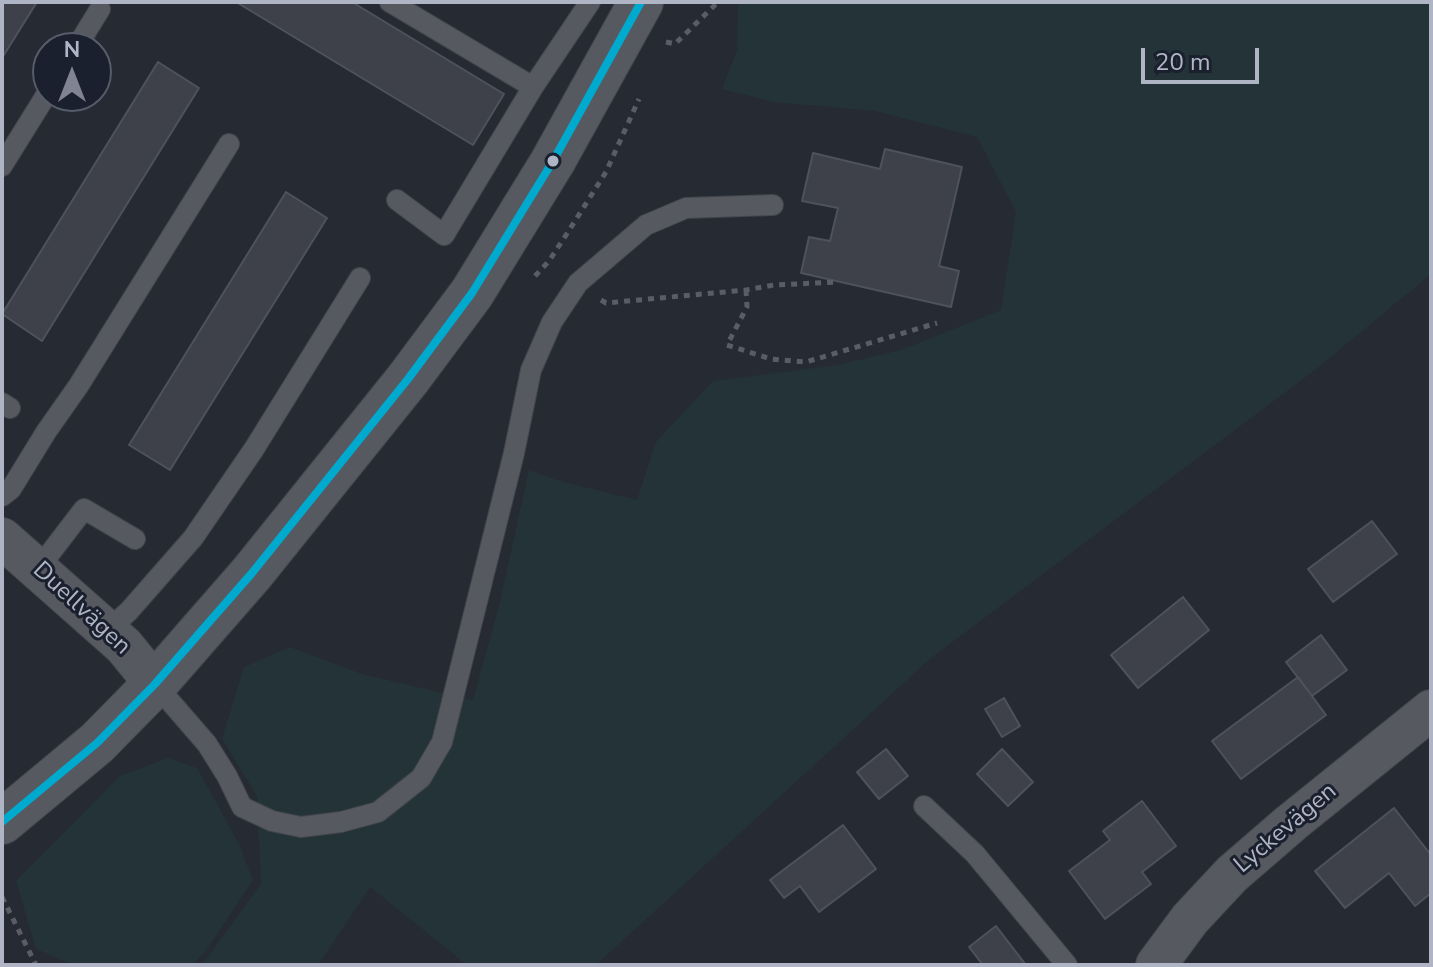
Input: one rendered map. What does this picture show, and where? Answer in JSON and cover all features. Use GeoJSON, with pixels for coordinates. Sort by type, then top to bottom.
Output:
{"type":"FeatureCollection","features":[{"type":"Feature","properties":{"kind":"street"},"geometry":{"type":"LineString","coordinates":[[2,822],[97,743],[155,684],[252,573],[408,379],[472,293],[553,161],[641,2]]}},
{"type":"Feature","properties":{"kind":"street","name":"Duellvägen"},"geometry":{"type":"LineString","coordinates":[[2,538],[124,646],[155,684]]}},
{"type":"Feature","properties":{"kind":"street","name":"Lyckevägen"},"geometry":{"type":"LineString","coordinates":[[1156,965],[1190,919],[1232,874],[1431,710]]}},
{"type":"Feature","properties":{"kind":"lane"},"geometry":{"type":"LineString","coordinates":[[390,2],[533,87]]}},
{"type":"Feature","properties":{"kind":"lane"},"geometry":{"type":"LineString","coordinates":[[397,200],[444,235],[533,87],[590,2]]}},
{"type":"Feature","properties":{"kind":"lane"},"geometry":{"type":"LineString","coordinates":[[86,32],[100,9]]}},
{"type":"Feature","properties":{"kind":"lane"},"geometry":{"type":"LineString","coordinates":[[2,166],[36,112]]}},
{"type":"Feature","properties":{"kind":"lane"},"geometry":{"type":"LineString","coordinates":[[2,496],[11,489],[79,385],[229,144]]}},
{"type":"Feature","properties":{"kind":"lane"},"geometry":{"type":"LineString","coordinates":[[155,684],[207,744],[242,807],[272,821],[301,827],[341,822],[378,812],[421,778],[442,742],[531,370],[552,322],[578,283],[646,225],[686,208],[773,205]]}},
{"type":"Feature","properties":{"kind":"lane"},"geometry":{"type":"LineString","coordinates":[[107,631],[129,611],[193,538],[254,449],[360,278]]}},
{"type":"Feature","properties":{"kind":"lane"},"geometry":{"type":"LineString","coordinates":[[38,569],[84,509],[135,539]]}},
{"type":"Feature","properties":{"kind":"lane"},"geometry":{"type":"LineString","coordinates":[[924,806],[975,854],[1067,965]]}},
{"type":"Feature","properties":{"kind":"path"},"geometry":{"type":"LineString","coordinates":[[665,42],[675,44],[718,2]]}},
{"type":"Feature","properties":{"kind":"path"},"geometry":{"type":"LineString","coordinates":[[549,261],[606,303],[774,285],[838,282]]}},
{"type":"Feature","properties":{"kind":"path"},"geometry":{"type":"LineString","coordinates":[[746,290],[747,307],[727,345],[771,359],[806,362],[937,323]]}},
{"type":"Feature","properties":{"kind":"path"},"geometry":{"type":"LineString","coordinates":[[2,897],[36,965]]}},
{"type":"Feature","properties":{"kind":"shaded area"},"geometry":{"type":"Polygon","coordinates":[[[738,2],[1431,2],[1431,274],[1315,370],[931,658],[596,965],[467,965],[370,887],[318,965],[202,965],[261,884],[257,796],[222,739],[244,667],[290,647],[362,674],[473,700],[499,606],[529,470],[637,500],[656,442],[713,381],[837,365],[901,350],[1001,310],[1016,212],[977,137],[875,111],[774,102],[722,89],[737,50],[738,2]]]}},
{"type":"Feature","properties":{"kind":"shaded area"},"geometry":{"type":"Polygon","coordinates":[[[168,758],[197,768],[238,842],[253,880],[207,949],[193,965],[74,965],[36,949],[16,881],[120,776],[168,758]]]}},
{"type":"Feature","properties":{"kind":"building"},"geometry":{"type":"Polygon","coordinates":[[[2,2],[37,2],[2,58],[2,2]]]}},
{"type":"Feature","properties":{"kind":"building"},"geometry":{"type":"Polygon","coordinates":[[[236,2],[352,2],[504,94],[473,145],[236,2]]]}},
{"type":"Feature","properties":{"kind":"building"},"geometry":{"type":"Polygon","coordinates":[[[158,62],[199,88],[42,341],[2,314],[158,62]]]}},
{"type":"Feature","properties":{"kind":"building"},"geometry":{"type":"Polygon","coordinates":[[[885,149],[962,167],[939,266],[959,271],[951,307],[801,273],[809,237],[830,241],[838,208],[802,201],[813,153],[880,169],[885,149]]]}},
{"type":"Feature","properties":{"kind":"building"},"geometry":{"type":"Polygon","coordinates":[[[286,192],[327,218],[170,470],[129,445],[286,192]]]}},
{"type":"Feature","properties":{"kind":"building"},"geometry":{"type":"Polygon","coordinates":[[[1372,521],[1397,554],[1333,602],[1308,569],[1372,521]]]}},
{"type":"Feature","properties":{"kind":"building"},"geometry":{"type":"Polygon","coordinates":[[[1183,597],[1209,630],[1138,688],[1111,655],[1183,597]]]}},
{"type":"Feature","properties":{"kind":"building"},"geometry":{"type":"Polygon","coordinates":[[[1321,635],[1347,670],[1312,696],[1286,662],[1321,635]]]}},
{"type":"Feature","properties":{"kind":"building"},"geometry":{"type":"Polygon","coordinates":[[[1298,677],[1326,715],[1241,779],[1212,741],[1298,677]]]}},
{"type":"Feature","properties":{"kind":"building"},"geometry":{"type":"Polygon","coordinates":[[[1004,698],[1020,726],[1002,737],[985,709],[1004,698]]]}},
{"type":"Feature","properties":{"kind":"building"},"geometry":{"type":"Polygon","coordinates":[[[886,749],[908,776],[879,799],[857,772],[886,749]]]}},
{"type":"Feature","properties":{"kind":"building"},"geometry":{"type":"Polygon","coordinates":[[[1002,749],[1033,782],[1008,806],[977,774],[1002,749]]]}},
{"type":"Feature","properties":{"kind":"building"},"geometry":{"type":"Polygon","coordinates":[[[1142,801],[1176,846],[1142,872],[1151,884],[1105,919],[1069,871],[1110,840],[1103,831],[1142,801]]]}},
{"type":"Feature","properties":{"kind":"building"},"geometry":{"type":"Polygon","coordinates":[[[1394,808],[1431,855],[1431,893],[1415,906],[1389,873],[1345,908],[1315,871],[1394,808]]]}},
{"type":"Feature","properties":{"kind":"building"},"geometry":{"type":"Polygon","coordinates":[[[843,825],[876,869],[819,912],[800,886],[784,898],[770,880],[843,825]]]}},
{"type":"Feature","properties":{"kind":"building"},"geometry":{"type":"Polygon","coordinates":[[[996,926],[1026,965],[983,965],[969,947],[996,926]]]}},
{"type":"Feature","properties":{"kind":"transit line"},"geometry":{"type":"LineString","coordinates":[[2,822],[97,743],[155,684],[252,573],[408,379],[472,293],[553,161],[641,2]]}}]}
